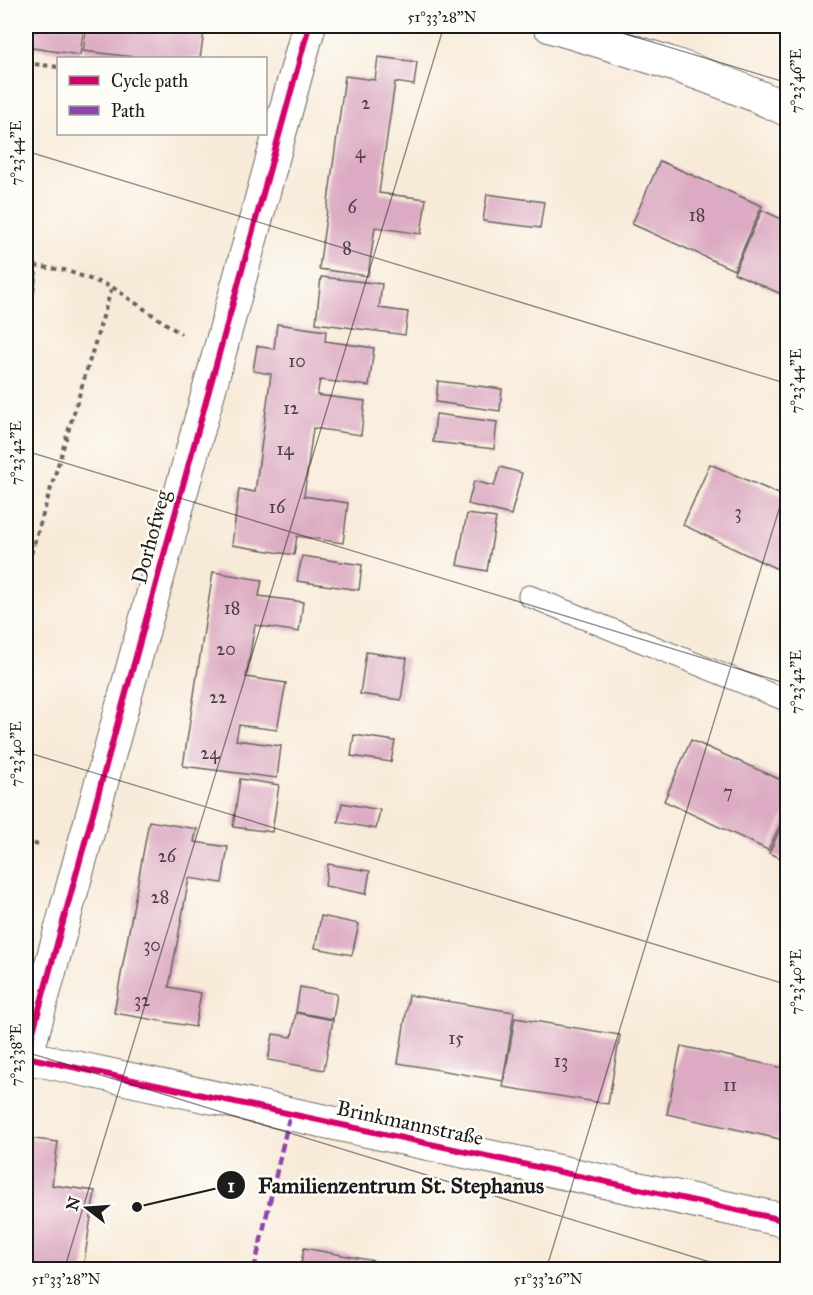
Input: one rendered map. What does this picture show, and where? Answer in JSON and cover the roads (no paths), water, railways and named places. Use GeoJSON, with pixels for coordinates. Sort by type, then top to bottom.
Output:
{"type":"FeatureCollection","features":[{"type":"Feature","properties":{"kind":"street","name":"Dorhofweg"},"geometry":{"type":"LineString","coordinates":[[26,1057],[309,26]]}},
{"type":"Feature","properties":{"kind":"street"},"geometry":{"type":"LineString","coordinates":[[550,26],[636,52],[759,97],[788,110]]}},
{"type":"Feature","properties":{"kind":"street","name":"Brinkmannstraße"},"geometry":{"type":"LineString","coordinates":[[26,1057],[788,1221]]}},
{"type":"Feature","properties":{"kind":"lane"},"geometry":{"type":"LineString","coordinates":[[529,597],[788,701]]}},
{"type":"Feature","properties":{"kind":"place","name":"Familienzentrum St. Stephanus"},"geometry":{"type":"Point","coordinates":[137,1207]}}]}
